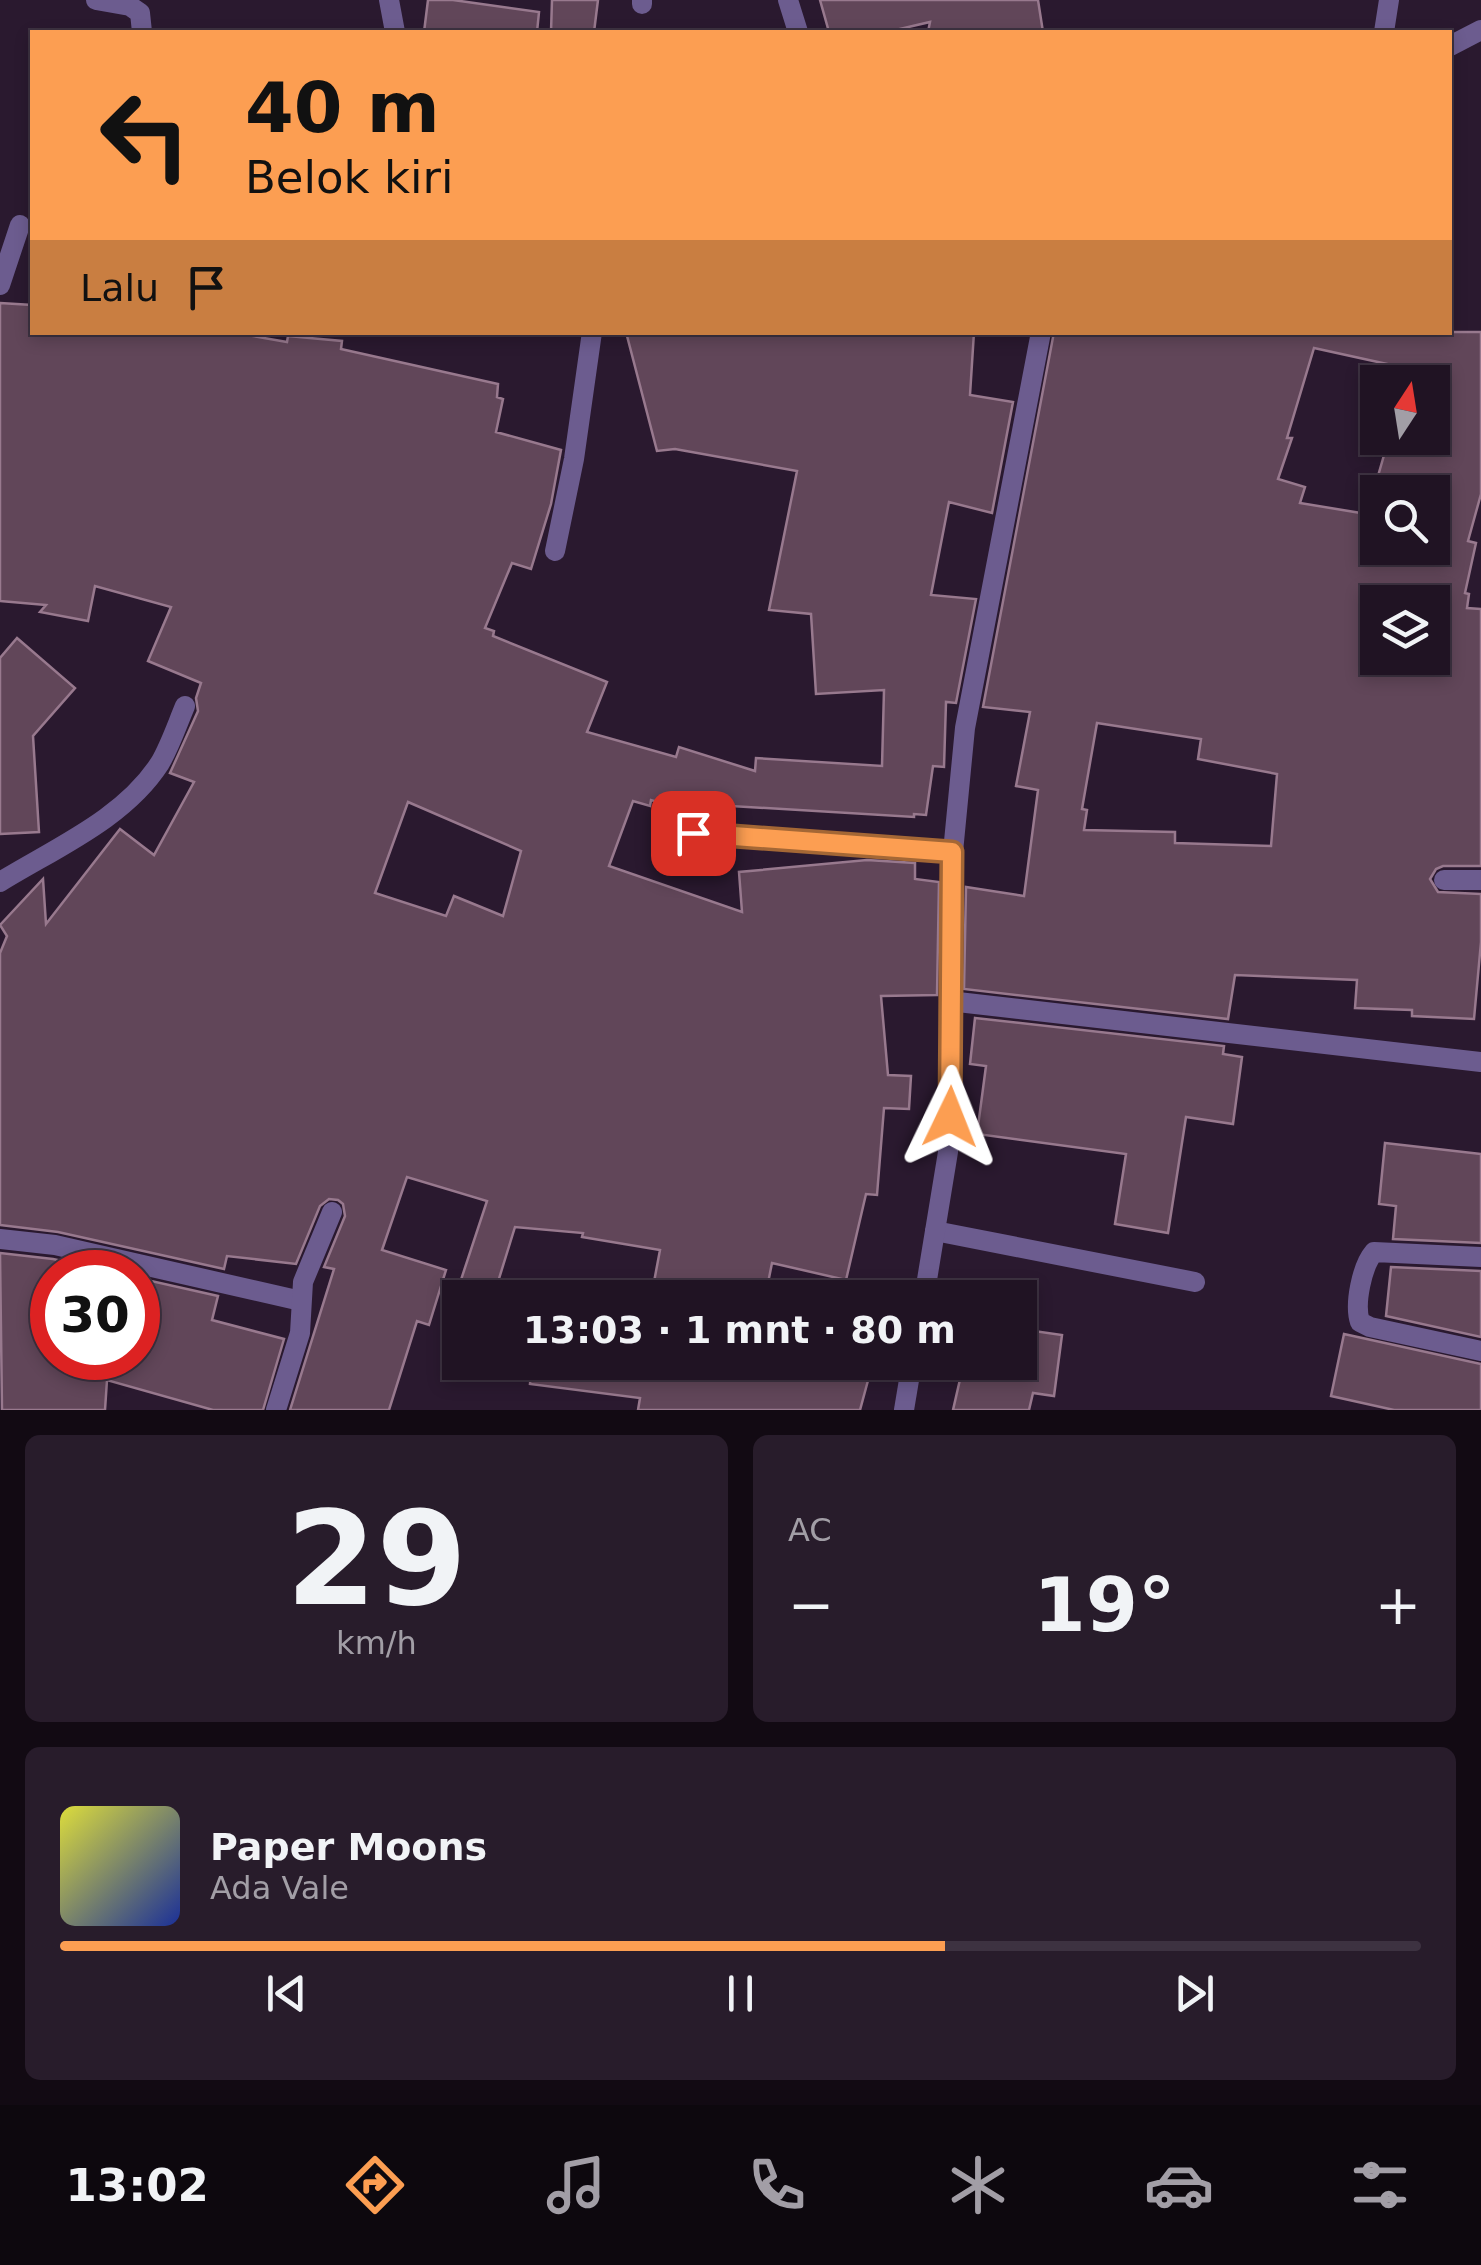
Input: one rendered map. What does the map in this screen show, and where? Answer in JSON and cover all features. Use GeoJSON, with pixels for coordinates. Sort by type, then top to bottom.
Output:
{"type":"FeatureCollection","features":[{"type":"Feature","properties":{"kind":"street"},"geometry":{"type":"LineString","coordinates":[[96,0],[130,6],[140,14],[142,30]]}},
{"type":"Feature","properties":{"kind":"street"},"geometry":{"type":"LineString","coordinates":[[389,0],[395,30]]}},
{"type":"Feature","properties":{"kind":"street"},"geometry":{"type":"LineString","coordinates":[[788,0],[797,30]]}},
{"type":"Feature","properties":{"kind":"street"},"geometry":{"type":"LineString","coordinates":[[1384,30],[1389,0]]}},
{"type":"Feature","properties":{"kind":"street"},"geometry":{"type":"LineString","coordinates":[[1452,45],[1481,30]]}},
{"type":"Feature","properties":{"kind":"street"},"geometry":{"type":"LineString","coordinates":[[0,285],[17,224]]}},
{"type":"Feature","properties":{"kind":"street"},"geometry":{"type":"LineString","coordinates":[[554,551],[574,459],[592,335]]}},
{"type":"Feature","properties":{"kind":"street"},"geometry":{"type":"LineString","coordinates":[[927,1280],[948,1152],[952,852],[965,728],[1039,335]]}},
{"type":"Feature","properties":{"kind":"street"},"geometry":{"type":"LineString","coordinates":[[0,882],[102,821],[140,788],[161,761],[185,706]]}},
{"type":"Feature","properties":{"kind":"street"},"geometry":{"type":"LineString","coordinates":[[693,833],[952,852]]}},
{"type":"Feature","properties":{"kind":"street"},"geometry":{"type":"LineString","coordinates":[[1444,880],[1481,880]]}},
{"type":"Feature","properties":{"kind":"street"},"geometry":{"type":"LineString","coordinates":[[949,1002],[1481,1062]]}},
{"type":"Feature","properties":{"kind":"street"},"geometry":{"type":"LineString","coordinates":[[276,1410],[300,1333],[303,1282],[332,1212]]}},
{"type":"Feature","properties":{"kind":"street"},"geometry":{"type":"LineString","coordinates":[[935,1230],[1195,1282]]}},
{"type":"Feature","properties":{"kind":"street"},"geometry":{"type":"LineString","coordinates":[[0,1239],[55,1245],[302,1300]]}},
{"type":"Feature","properties":{"kind":"street"},"geometry":{"type":"LineString","coordinates":[[1481,1257],[1374,1252],[1366,1261],[1357,1313],[1360,1322],[1370,1327],[1481,1351]]}},
{"type":"Feature","properties":{"kind":"street"},"geometry":{"type":"LineString","coordinates":[[904,1410],[909,1380]]}},
{"type":"Feature","properties":{"kind":"building"},"geometry":{"type":"Polygon","coordinates":[[[428,0],[539,12],[537,30],[424,30],[428,0]]]}},
{"type":"Feature","properties":{"kind":"building"},"geometry":{"type":"Polygon","coordinates":[[[552,0],[598,0],[594,30],[551,30],[552,0]]]}},
{"type":"Feature","properties":{"kind":"building"},"geometry":{"type":"Polygon","coordinates":[[[820,0],[1038,0],[1043,30],[928,30],[930,22],[896,30],[828,30],[820,0]]]}},
{"type":"Feature","properties":{"kind":"building"},"geometry":{"type":"Polygon","coordinates":[[[0,303],[30,305],[30,335],[247,335],[287,342],[288,336],[342,341],[341,349],[498,384],[497,397],[503,399],[496,432],[561,450],[551,504],[531,569],[512,563],[485,628],[494,631],[493,636],[607,682],[587,732],[676,757],[679,747],[755,771],[756,758],[882,766],[884,690],[816,694],[811,614],[769,610],[797,471],[675,449],[657,451],[627,335],[974,335],[970,395],[1013,402],[992,513],[949,502],[931,595],[976,599],[956,703],[946,702],[944,767],[933,766],[926,815],[731,806],[726,822],[651,800],[650,806],[633,801],[609,866],[742,912],[739,872],[867,860],[915,863],[915,879],[939,882],[937,995],[881,996],[888,1075],[911,1076],[909,1109],[884,1108],[877,1195],[866,1194],[846,1280],[772,1263],[769,1280],[654,1280],[660,1250],[582,1237],[583,1233],[515,1227],[499,1280],[461,1280],[487,1201],[407,1177],[382,1250],[446,1270],[429,1325],[417,1321],[389,1410],[290,1410],[334,1269],[324,1267],[345,1216],[338,1200],[329,1199],[320,1206],[296,1264],[227,1256],[224,1269],[160,1255],[160,1250],[139,1250],[58,1232],[0,1225],[0,953],[7,936],[0,925],[43,879],[46,924],[120,829],[154,855],[194,782],[170,773],[198,711],[196,698],[201,683],[148,661],[171,607],[95,586],[88,621],[40,612],[46,605],[0,601],[0,303]],[[408,802],[375,893],[446,916],[454,896],[503,916],[521,851],[408,802]]]}},
{"type":"Feature","properties":{"kind":"building"},"geometry":{"type":"Polygon","coordinates":[[[1481,332],[1481,494],[1468,541],[1476,543],[1465,593],[1469,594],[1467,608],[1481,609],[1481,866],[1443,866],[1430,879],[1438,892],[1481,894],[1474,1019],[1412,1016],[1412,1010],[1355,1008],[1357,980],[1235,975],[1228,1019],[964,989],[966,887],[1024,896],[1038,790],[1016,786],[1030,712],[983,707],[1053,335],[1481,332]],[[1314,348],[1278,479],[1305,487],[1300,503],[1360,513],[1360,565],[1450,565],[1450,475],[1378,475],[1384,455],[1450,455],[1450,365],[1391,365],[1314,348]],[[1097,723],[1082,809],[1087,810],[1084,830],[1175,832],[1175,843],[1271,846],[1277,774],[1198,759],[1201,739],[1097,723]]]}},
{"type":"Feature","properties":{"kind":"building"},"geometry":{"type":"Polygon","coordinates":[[[17,638],[75,688],[33,736],[39,832],[0,834],[0,658],[17,638]]]}},
{"type":"Feature","properties":{"kind":"building"},"geometry":{"type":"Polygon","coordinates":[[[975,1018],[1224,1046],[1223,1054],[1242,1057],[1233,1124],[1186,1117],[1168,1233],[1115,1224],[1126,1154],[977,1134],[986,1066],[970,1064],[975,1018]]]}},
{"type":"Feature","properties":{"kind":"building"},"geometry":{"type":"Polygon","coordinates":[[[1385,1143],[1481,1154],[1481,1243],[1393,1239],[1396,1206],[1379,1204],[1385,1143]]]}},
{"type":"Feature","properties":{"kind":"building"},"geometry":{"type":"Polygon","coordinates":[[[0,1253],[30,1256],[30,1380],[107,1380],[105,1410],[2,1410],[0,1253]]]}},
{"type":"Feature","properties":{"kind":"building"},"geometry":{"type":"Polygon","coordinates":[[[1391,1267],[1481,1271],[1481,1337],[1386,1316],[1391,1267]]]}},
{"type":"Feature","properties":{"kind":"building"},"geometry":{"type":"Polygon","coordinates":[[[160,1283],[218,1296],[212,1320],[284,1339],[263,1410],[213,1410],[107,1380],[160,1380],[160,1283]]]}},
{"type":"Feature","properties":{"kind":"building"},"geometry":{"type":"Polygon","coordinates":[[[1037,1331],[1062,1335],[1054,1396],[1033,1393],[1029,1410],[953,1410],[960,1380],[1037,1380],[1037,1331]]]}},
{"type":"Feature","properties":{"kind":"building"},"geometry":{"type":"Polygon","coordinates":[[[1344,1334],[1481,1364],[1481,1410],[1394,1410],[1331,1396],[1344,1334]]]}},
{"type":"Feature","properties":{"kind":"building"},"geometry":{"type":"Polygon","coordinates":[[[530,1380],[868,1380],[860,1410],[638,1410],[640,1398],[530,1384],[530,1380]]]}},
{"type":"Feature","properties":{"kind":"route"},"geometry":{"type":"LineString","coordinates":[[693,833],[952,852],[950,1117]]}}]}
